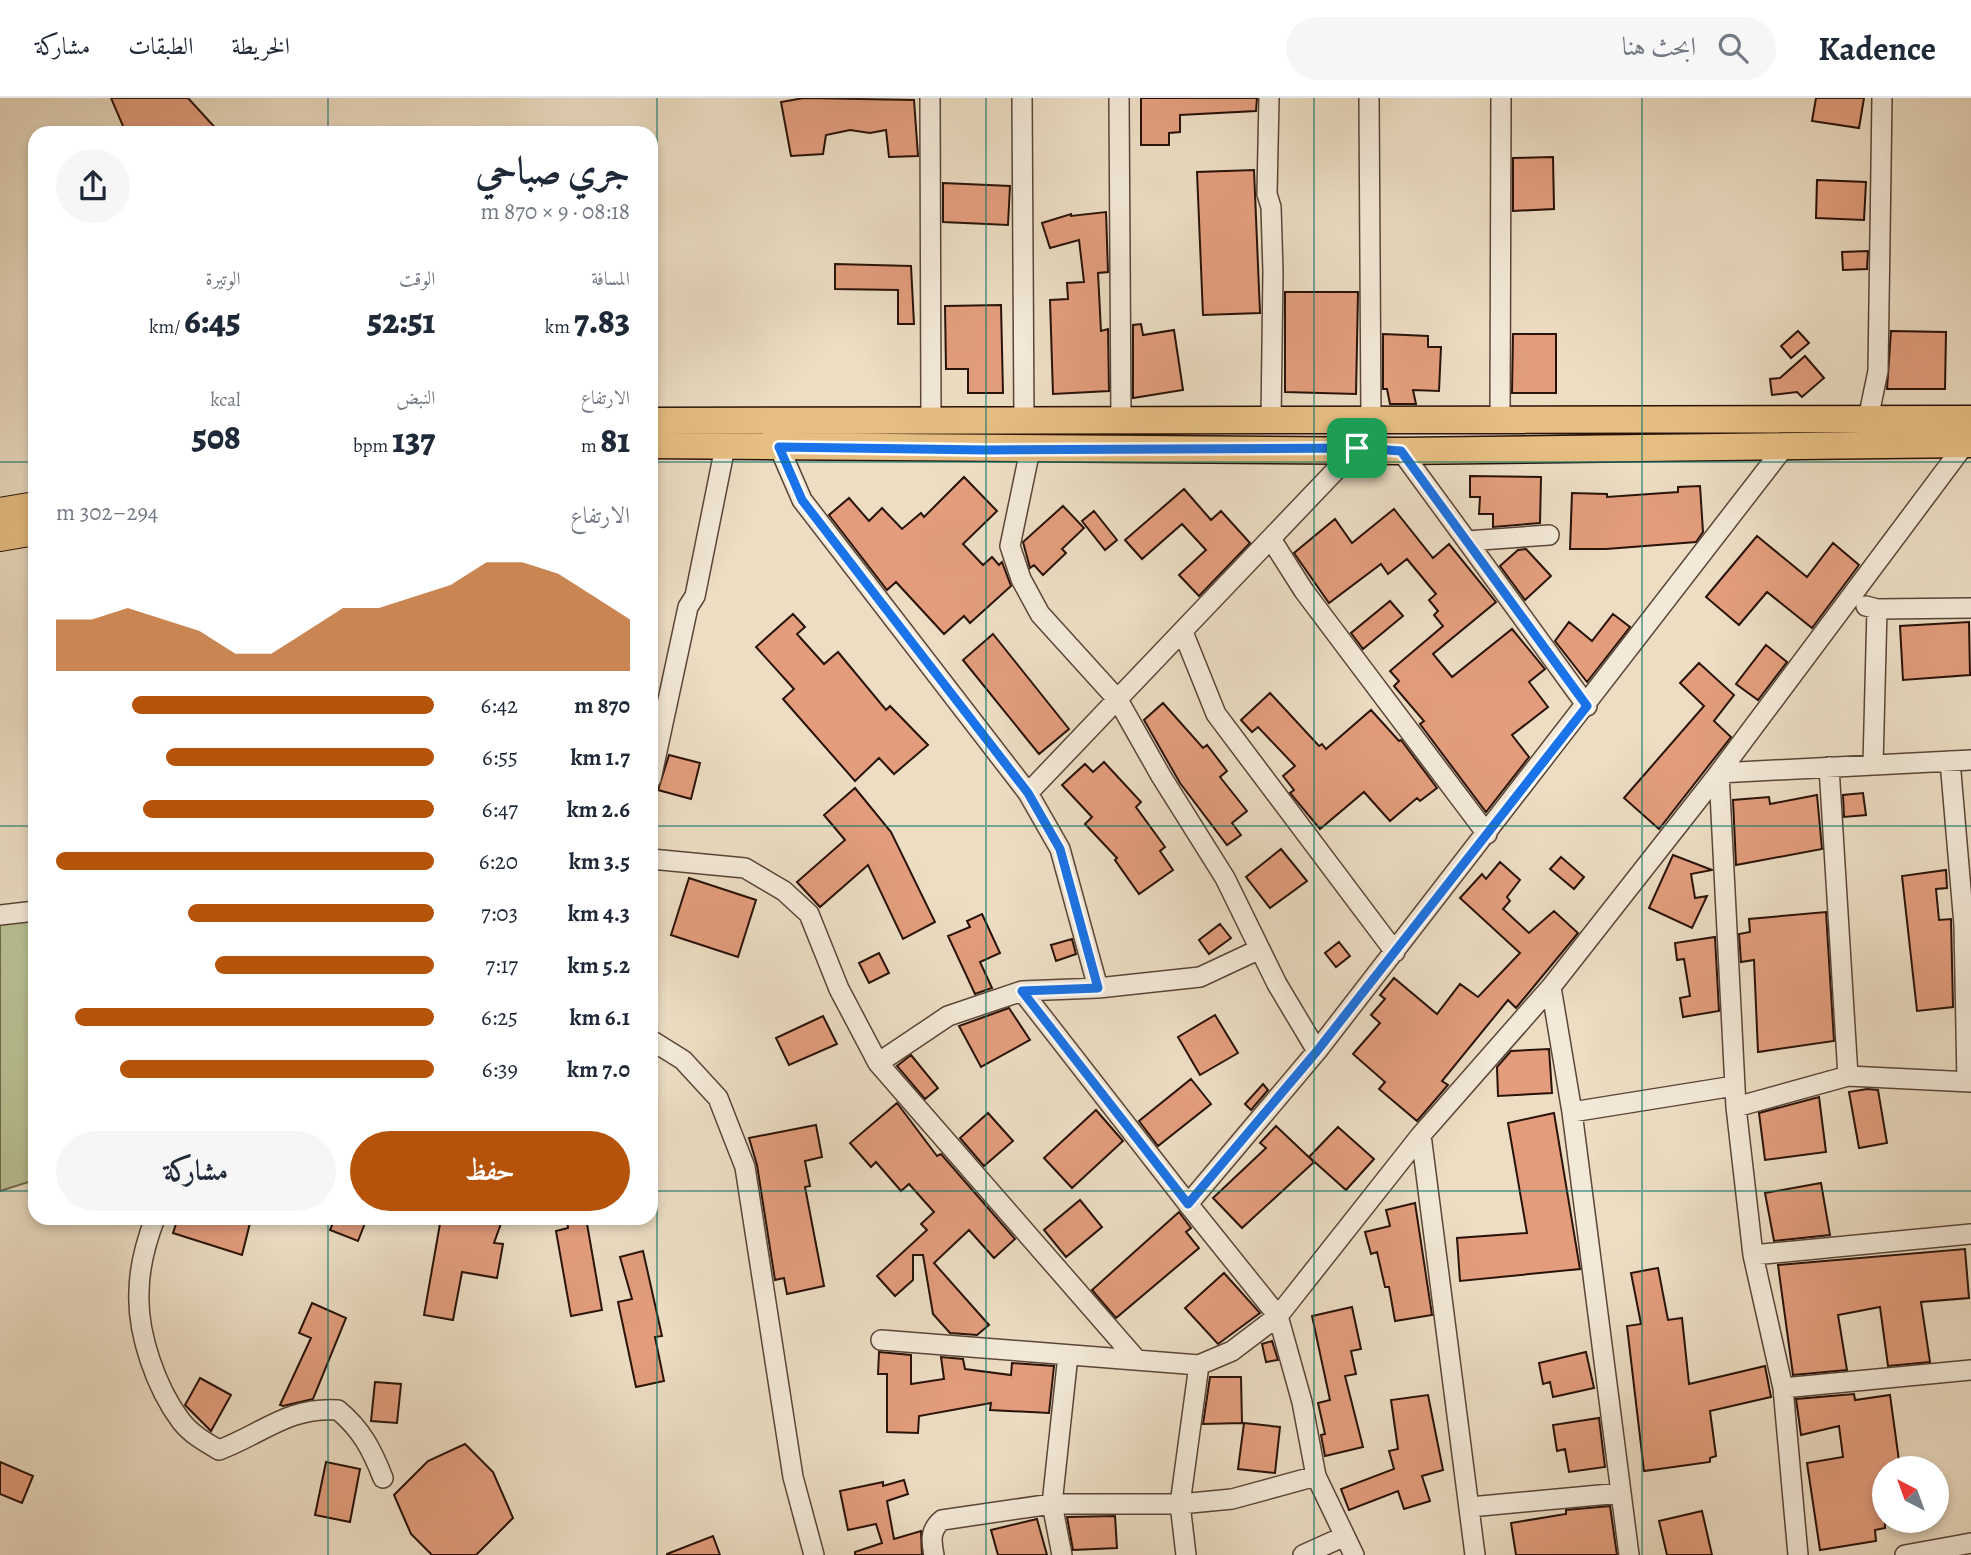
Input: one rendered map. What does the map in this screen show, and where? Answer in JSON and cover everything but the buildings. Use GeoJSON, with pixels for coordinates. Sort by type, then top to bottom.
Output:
{"type":"FeatureCollection","features":[{"type":"Feature","properties":{"kind":"highway"},"geometry":{"type":"LineString","coordinates":[[0,513],[28,508]]}},
{"type":"Feature","properties":{"kind":"highway"},"geometry":{"type":"LineString","coordinates":[[0,536],[28,531]]}},
{"type":"Feature","properties":{"kind":"main road"},"geometry":{"type":"LineString","coordinates":[[658,421],[1868,419],[1969,436]]}},
{"type":"Feature","properties":{"kind":"main road"},"geometry":{"type":"LineString","coordinates":[[658,445],[1030,450],[1357,448],[1401,451],[1785,446],[1969,436]]}},
{"type":"Feature","properties":{"kind":"street"},"geometry":{"type":"LineString","coordinates":[[930,98],[931,420]]}},
{"type":"Feature","properties":{"kind":"street"},"geometry":{"type":"LineString","coordinates":[[1022,98],[1024,420]]}},
{"type":"Feature","properties":{"kind":"street"},"geometry":{"type":"LineString","coordinates":[[1119,98],[1121,420]]}},
{"type":"Feature","properties":{"kind":"street"},"geometry":{"type":"LineString","coordinates":[[1269,98],[1267,194],[1271,207],[1273,272],[1271,420]]}},
{"type":"Feature","properties":{"kind":"street"},"geometry":{"type":"LineString","coordinates":[[1028,793],[1357,448],[1371,419],[1369,98]]}},
{"type":"Feature","properties":{"kind":"street"},"geometry":{"type":"LineString","coordinates":[[1500,421],[1501,98]]}},
{"type":"Feature","properties":{"kind":"street"},"geometry":{"type":"LineString","coordinates":[[1868,419],[1878,371],[1882,98]]}},
{"type":"Feature","properties":{"kind":"street"},"geometry":{"type":"LineString","coordinates":[[881,1340],[1199,1365],[1232,1352],[1278,1316],[1421,1135],[1551,987],[1719,773],[1969,436]]}},
{"type":"Feature","properties":{"kind":"street"},"geometry":{"type":"LineString","coordinates":[[1188,1204],[1317,1051],[1395,952],[1785,446]]}},
{"type":"Feature","properties":{"kind":"street"},"geometry":{"type":"LineString","coordinates":[[658,746],[688,607],[695,596],[725,447]]}},
{"type":"Feature","properties":{"kind":"street"},"geometry":{"type":"LineString","coordinates":[[779,447],[802,500],[1028,793],[1060,849],[1098,988]]}},
{"type":"Feature","properties":{"kind":"street"},"geometry":{"type":"LineString","coordinates":[[1030,450],[1010,546],[1021,579],[1040,614],[1118,700],[1161,776],[1225,878],[1260,949],[1317,1051]]}},
{"type":"Feature","properties":{"kind":"street"},"geometry":{"type":"LineString","coordinates":[[1401,451],[1587,706]]}},
{"type":"Feature","properties":{"kind":"street"},"geometry":{"type":"LineString","coordinates":[[1467,541],[1549,535]]}},
{"type":"Feature","properties":{"kind":"street"},"geometry":{"type":"LineString","coordinates":[[1271,539],[1304,591],[1487,834]]}},
{"type":"Feature","properties":{"kind":"street"},"geometry":{"type":"LineString","coordinates":[[1849,601],[1877,609],[1971,608]]}},
{"type":"Feature","properties":{"kind":"street"},"geometry":{"type":"LineString","coordinates":[[1873,765],[1877,609]]}},
{"type":"Feature","properties":{"kind":"street"},"geometry":{"type":"LineString","coordinates":[[1182,632],[1216,714],[1395,952]]}},
{"type":"Feature","properties":{"kind":"street"},"geometry":{"type":"LineString","coordinates":[[1719,773],[1971,760]]}},
{"type":"Feature","properties":{"kind":"street"},"geometry":{"type":"LineString","coordinates":[[1736,1107],[1848,1076],[1969,1082],[1968,925],[1950,761]]}},
{"type":"Feature","properties":{"kind":"street"},"geometry":{"type":"LineString","coordinates":[[1829,767],[1848,1076]]}},
{"type":"Feature","properties":{"kind":"street"},"geometry":{"type":"LineString","coordinates":[[1719,773],[1736,1107],[1753,1255],[1783,1388],[1798,1555]]}},
{"type":"Feature","properties":{"kind":"street"},"geometry":{"type":"LineString","coordinates":[[658,860],[745,868],[784,891],[808,914],[839,989],[878,1063],[1137,1360]]}},
{"type":"Feature","properties":{"kind":"street"},"geometry":{"type":"LineString","coordinates":[[0,915],[28,912]]}},
{"type":"Feature","properties":{"kind":"street"},"geometry":{"type":"LineString","coordinates":[[878,1063],[948,1016],[1022,991],[1098,988],[1200,977],[1260,949]]}},
{"type":"Feature","properties":{"kind":"street"},"geometry":{"type":"LineString","coordinates":[[1551,987],[1572,1112],[1629,1555]]}},
{"type":"Feature","properties":{"kind":"street"},"geometry":{"type":"LineString","coordinates":[[1022,991],[1278,1316],[1302,1402],[1316,1476],[1354,1555]]}},
{"type":"Feature","properties":{"kind":"street"},"geometry":{"type":"LineString","coordinates":[[658,1044],[683,1060],[718,1098],[745,1167],[793,1477],[814,1555]]}},
{"type":"Feature","properties":{"kind":"street"},"geometry":{"type":"LineString","coordinates":[[1572,1112],[1734,1086]]}},
{"type":"Feature","properties":{"kind":"street"},"geometry":{"type":"LineString","coordinates":[[1421,1135],[1475,1555]]}},
{"type":"Feature","properties":{"kind":"street"},"geometry":{"type":"LineString","coordinates":[[153,1225],[141,1270],[138,1294],[141,1318],[161,1386],[181,1421],[199,1439],[219,1450],[247,1439],[274,1421],[299,1412],[338,1410],[357,1425],[371,1446],[383,1478]]}},
{"type":"Feature","properties":{"kind":"street"},"geometry":{"type":"LineString","coordinates":[[1753,1255],[1971,1234]]}},
{"type":"Feature","properties":{"kind":"street"},"geometry":{"type":"LineString","coordinates":[[1062,1555],[1052,1504],[1068,1354]]}},
{"type":"Feature","properties":{"kind":"street"},"geometry":{"type":"LineString","coordinates":[[1186,1555],[1180,1504],[1199,1365]]}},
{"type":"Feature","properties":{"kind":"street"},"geometry":{"type":"LineString","coordinates":[[1783,1388],[1971,1370]]}},
{"type":"Feature","properties":{"kind":"street"},"geometry":{"type":"LineString","coordinates":[[934,1555],[931,1539],[934,1527],[942,1520],[1052,1504],[1180,1504],[1232,1499],[1316,1476]]}},
{"type":"Feature","properties":{"kind":"street"},"geometry":{"type":"LineString","coordinates":[[1470,1507],[1621,1493]]}},
{"type":"Feature","properties":{"kind":"street"},"geometry":{"type":"LineString","coordinates":[[1303,1555],[1345,1536]]}},
{"type":"Feature","properties":{"kind":"street"},"geometry":{"type":"LineString","coordinates":[[1905,1555],[1971,1543]]}},
{"type":"Feature","properties":{"kind":"green space"},"geometry":{"type":"Polygon","coordinates":[[[0,921],[28,922],[28,1182],[0,1191],[0,921]]]}},
{"type":"Feature","properties":{"kind":"route"},"geometry":{"type":"LineString","coordinates":[[779,447],[986,450],[1357,448],[1401,451],[1587,706],[1317,1051],[1188,1204],[1022,991],[1098,988],[1060,849],[1028,793],[802,500],[779,447]]}}]}
